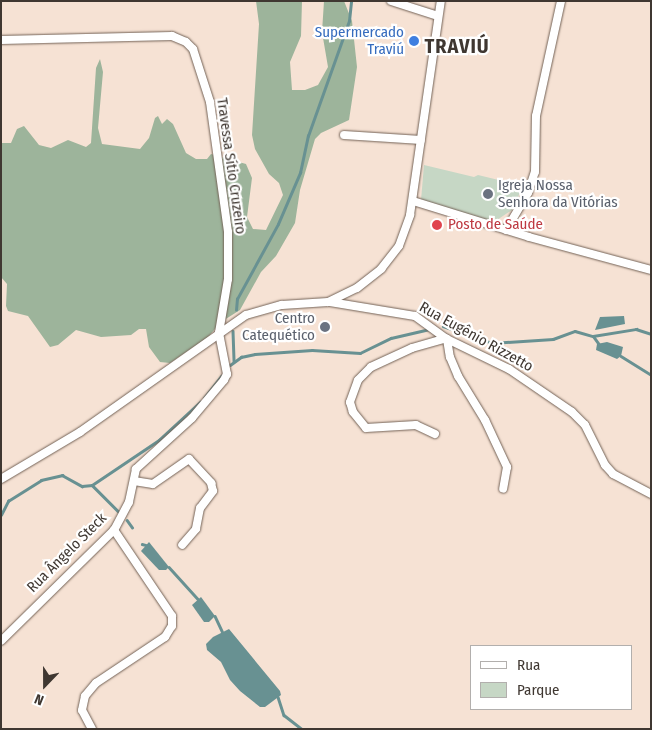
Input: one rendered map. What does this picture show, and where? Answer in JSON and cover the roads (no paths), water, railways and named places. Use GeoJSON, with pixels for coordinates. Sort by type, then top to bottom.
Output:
{"type":"FeatureCollection","features":[{"type":"Feature","properties":{"kind":"street"},"geometry":{"type":"LineString","coordinates":[[391,1],[438,16]]}},
{"type":"Feature","properties":{"kind":"street"},"geometry":{"type":"LineString","coordinates":[[1,479],[80,432],[219,334],[259,310],[328,302],[357,288],[389,260],[406,231],[413,200],[440,1]]}},
{"type":"Feature","properties":{"kind":"street"},"geometry":{"type":"LineString","coordinates":[[506,230],[528,193],[535,172],[536,116],[561,1]]}},
{"type":"Feature","properties":{"kind":"street","name":"Travessa Sítio Cruzeiro"},"geometry":{"type":"LineString","coordinates":[[1,40],[172,36],[193,49],[210,102],[228,232],[228,279],[219,334]]}},
{"type":"Feature","properties":{"kind":"street"},"geometry":{"type":"LineString","coordinates":[[344,135],[421,140]]}},
{"type":"Feature","properties":{"kind":"street"},"geometry":{"type":"LineString","coordinates":[[413,200],[506,230],[651,270]]}},
{"type":"Feature","properties":{"kind":"street","name":"Rua Eugênio Rizzetto"},"geometry":{"type":"LineString","coordinates":[[328,302],[415,316],[447,338],[509,369],[548,394],[585,425],[602,460],[614,474],[651,494]]}},
{"type":"Feature","properties":{"kind":"street","name":"Rua Ângelo Steck"},"geometry":{"type":"LineString","coordinates":[[1,640],[114,530],[129,502],[136,469],[142,461],[187,424],[224,380],[227,374],[219,334]]}},
{"type":"Feature","properties":{"kind":"street"},"geometry":{"type":"LineString","coordinates":[[434,434],[416,425],[366,428],[353,412],[350,402],[358,380],[371,367],[412,348],[447,338],[450,357],[458,376],[485,420],[507,467],[503,489]]}},
{"type":"Feature","properties":{"kind":"street"},"geometry":{"type":"LineString","coordinates":[[134,481],[153,484],[189,459],[211,483],[213,491],[200,508],[196,529],[182,545]]}},
{"type":"Feature","properties":{"kind":"street"},"geometry":{"type":"LineString","coordinates":[[92,729],[82,710],[85,696],[96,683],[165,637],[172,626],[172,616],[114,530]]}},
{"type":"Feature","properties":{"kind":"water"},"geometry":{"type":"Polygon","coordinates":[[[624,316],[625,324],[595,330],[600,317],[624,316]]]}},
{"type":"Feature","properties":{"kind":"water"},"geometry":{"type":"Polygon","coordinates":[[[607,342],[623,347],[621,356],[617,359],[596,350],[597,344],[607,342]]]}},
{"type":"Feature","properties":{"kind":"water"},"geometry":{"type":"Polygon","coordinates":[[[149,542],[169,567],[166,570],[159,570],[141,551],[149,542]]]}},
{"type":"Feature","properties":{"kind":"water"},"geometry":{"type":"Polygon","coordinates":[[[201,597],[215,616],[209,622],[204,622],[192,605],[201,597]]]}},
{"type":"Feature","properties":{"kind":"water"},"geometry":{"type":"Polygon","coordinates":[[[229,629],[280,691],[281,695],[265,707],[260,707],[240,691],[230,680],[221,662],[207,650],[206,644],[213,637],[229,629]]]}},
{"type":"Feature","properties":{"kind":"waterway"},"geometry":{"type":"LineString","coordinates":[[236,310],[237,299],[278,224],[300,173],[308,136],[349,21],[351,1]]}},
{"type":"Feature","properties":{"kind":"waterway"},"geometry":{"type":"LineString","coordinates":[[443,326],[492,343],[553,339],[575,331],[593,336],[636,329],[651,334]]}},
{"type":"Feature","properties":{"kind":"waterway"},"geometry":{"type":"LineString","coordinates":[[230,365],[241,357],[255,354],[312,350],[360,353],[391,338],[427,330]]}},
{"type":"Feature","properties":{"kind":"waterway"},"geometry":{"type":"LineString","coordinates":[[233,331],[234,361]]}},
{"type":"Feature","properties":{"kind":"waterway"},"geometry":{"type":"LineString","coordinates":[[594,337],[599,344]]}},
{"type":"Feature","properties":{"kind":"waterway"},"geometry":{"type":"LineString","coordinates":[[621,356],[651,375]]}},
{"type":"Feature","properties":{"kind":"waterway"},"geometry":{"type":"LineString","coordinates":[[204,398],[221,376]]}},
{"type":"Feature","properties":{"kind":"waterway"},"geometry":{"type":"LineString","coordinates":[[1,515],[8,501],[41,480],[62,475],[82,486],[92,485],[159,440],[200,402]]}},
{"type":"Feature","properties":{"kind":"waterway"},"geometry":{"type":"LineString","coordinates":[[92,485],[120,513]]}},
{"type":"Feature","properties":{"kind":"waterway"},"geometry":{"type":"LineString","coordinates":[[127,520],[132,527]]}},
{"type":"Feature","properties":{"kind":"waterway"},"geometry":{"type":"LineString","coordinates":[[142,544],[146,545]]}},
{"type":"Feature","properties":{"kind":"waterway"},"geometry":{"type":"LineString","coordinates":[[169,567],[198,599]]}},
{"type":"Feature","properties":{"kind":"waterway"},"geometry":{"type":"LineString","coordinates":[[215,616],[222,631]]}},
{"type":"Feature","properties":{"kind":"waterway"},"geometry":{"type":"LineString","coordinates":[[278,697],[284,715],[302,729]]}},
{"type":"Feature","properties":{"kind":"place","name":"Supermercado Traviú"},"geometry":{"type":"Point","coordinates":[414,41]}},
{"type":"Feature","properties":{"kind":"place","name":"Igreja Nossa Senhora da Vitórias"},"geometry":{"type":"Point","coordinates":[488,194]}},
{"type":"Feature","properties":{"kind":"place","name":"Posto de Saúde"},"geometry":{"type":"Point","coordinates":[437,225]}},
{"type":"Feature","properties":{"kind":"place","name":"Centro Catequético"},"geometry":{"type":"Point","coordinates":[325,327]}},
{"type":"Feature","properties":{"kind":"district","name":"TRAVIÚ"},"geometry":{"type":"Point","coordinates":[457,46]}}]}
